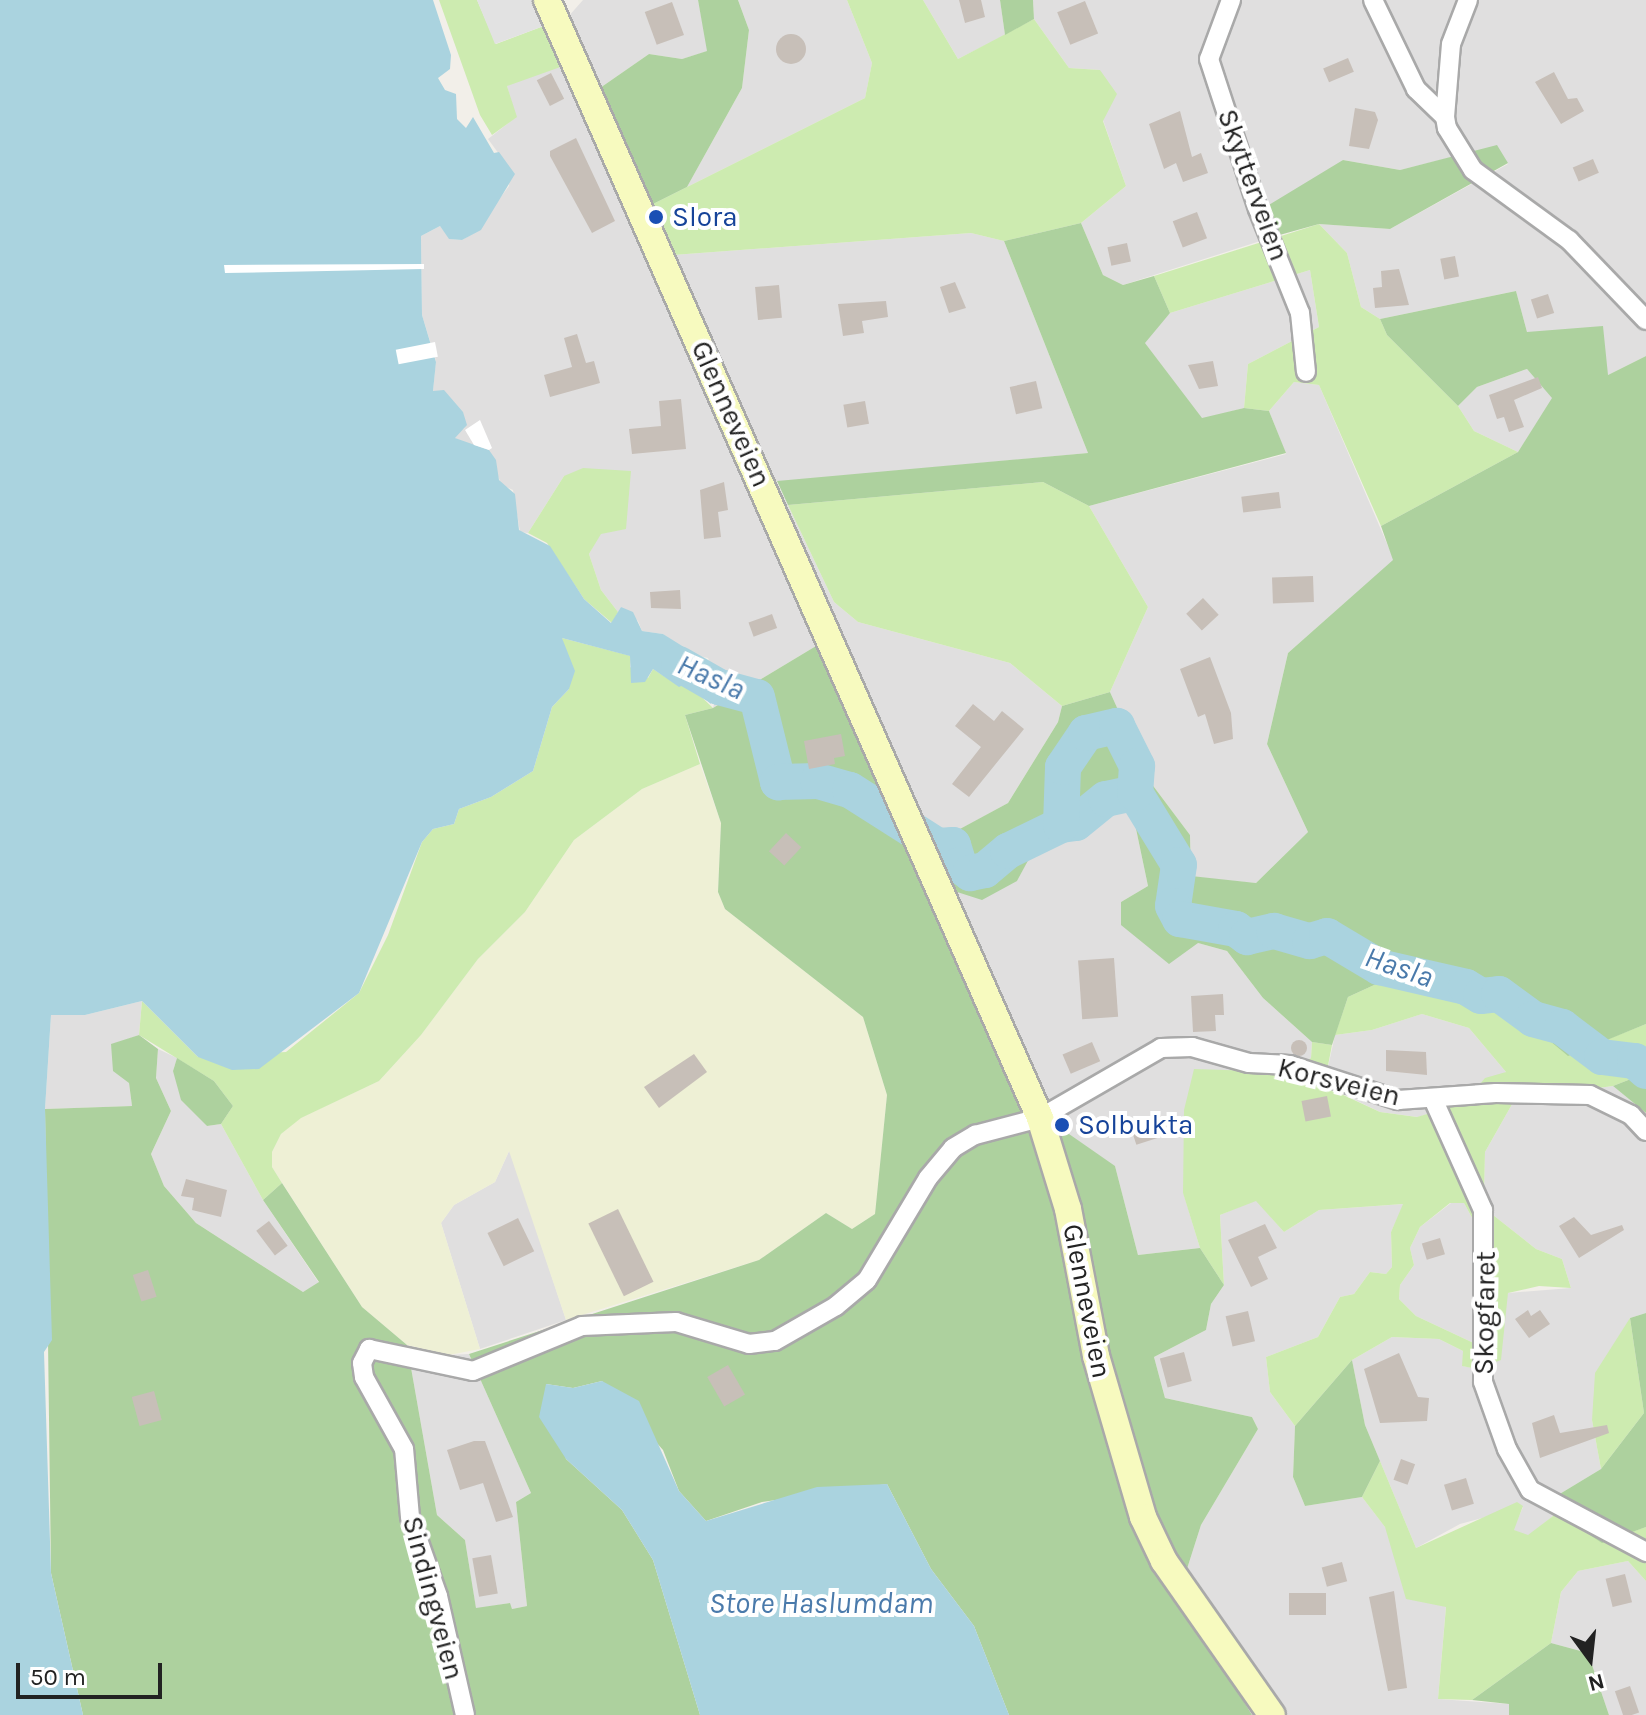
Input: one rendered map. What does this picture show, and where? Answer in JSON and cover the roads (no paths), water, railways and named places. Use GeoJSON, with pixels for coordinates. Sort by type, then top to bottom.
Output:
{"type":"FeatureCollection","features":[{"type":"Feature","properties":{"kind":"main road","name":"Glenneveien"},"geometry":{"type":"LineString","coordinates":[[547,0],[1040,1118],[1068,1209],[1099,1370],[1143,1517],[1164,1561],[1272,1715]]}},
{"type":"Feature","properties":{"kind":"street","name":"Skytterveien"},"geometry":{"type":"LineString","coordinates":[[1231,0],[1209,59],[1258,209],[1300,313],[1306,372]]}},
{"type":"Feature","properties":{"kind":"street"},"geometry":{"type":"LineString","coordinates":[[1373,0],[1416,89],[1445,117],[1473,170],[1569,240],[1646,320]]}},
{"type":"Feature","properties":{"kind":"street"},"geometry":{"type":"LineString","coordinates":[[1445,117],[1451,44],[1468,0]]}},
{"type":"Feature","properties":{"kind":"street","name":"Korsveien"},"geometry":{"type":"LineString","coordinates":[[369,1349],[473,1371],[582,1326],[676,1322],[749,1344],[775,1341],[836,1306],[867,1280],[928,1178],[953,1148],[975,1135],[1040,1118],[1139,1059],[1179,1046],[1249,1063],[1309,1070],[1398,1100],[1434,1101],[1496,1093],[1590,1095],[1631,1115],[1646,1131]]}},
{"type":"Feature","properties":{"kind":"street","name":"Skogfaret"},"geometry":{"type":"LineString","coordinates":[[1434,1101],[1486,1222],[1483,1382],[1507,1449],[1530,1490],[1646,1552]]}},
{"type":"Feature","properties":{"kind":"street","name":"Sindingveien"},"geometry":{"type":"LineString","coordinates":[[369,1349],[362,1363],[364,1377],[404,1449],[410,1517],[438,1596],[465,1715]]}},
{"type":"Feature","properties":{"kind":"water"},"geometry":{"type":"Polygon","coordinates":[[[0,0],[433,0],[451,55],[450,69],[438,78],[445,90],[456,94],[457,119],[466,128],[473,117],[494,153],[499,152],[515,174],[481,230],[462,240],[449,239],[440,226],[421,236],[422,315],[436,362],[433,391],[444,390],[463,412],[467,425],[455,438],[489,450],[496,460],[499,480],[515,494],[519,530],[550,546],[584,599],[611,623],[621,607],[633,612],[642,631],[663,634],[719,669],[711,704],[687,683],[679,687],[653,669],[645,682],[631,683],[630,656],[562,638],[575,671],[569,689],[552,707],[533,771],[491,797],[459,809],[454,824],[433,829],[422,842],[359,993],[259,1069],[232,1070],[198,1057],[142,1001],[85,1015],[51,1015],[45,1109],[52,1340],[44,1352],[51,1573],[83,1715],[0,1715],[0,0]]]}},
{"type":"Feature","properties":{"kind":"water","name":"Store Haslumdam"},"geometry":{"type":"Polygon","coordinates":[[[602,1381],[639,1401],[679,1491],[706,1521],[817,1487],[887,1484],[931,1569],[974,1626],[1009,1715],[700,1715],[653,1560],[622,1510],[566,1459],[539,1417],[546,1384],[573,1388],[602,1381]]]}},
{"type":"Feature","properties":{"kind":"waterway","name":"Hasla"},"geometry":{"type":"LineString","coordinates":[[679,664],[719,687],[757,697],[778,782],[818,781],[850,790],[938,846],[953,845],[959,865],[970,873],[985,870],[1008,851],[1061,825],[1076,823],[1106,799],[1135,793],[1179,865],[1173,906],[1180,919],[1236,929],[1247,937],[1274,931],[1310,941],[1327,936],[1379,967],[1466,987],[1481,996],[1499,994],[1533,1019],[1562,1027],[1602,1057],[1635,1061],[1646,1071]]}},
{"type":"Feature","properties":{"kind":"waterway","name":"Hasla"},"geometry":{"type":"LineString","coordinates":[[1061,825],[1063,767],[1086,733],[1117,726],[1137,766],[1135,793]]}},
{"type":"Feature","properties":{"kind":"place","name":"Slora"},"geometry":{"type":"Point","coordinates":[656,217]}},
{"type":"Feature","properties":{"kind":"place","name":"Solbukta"},"geometry":{"type":"Point","coordinates":[1062,1125]}}]}
